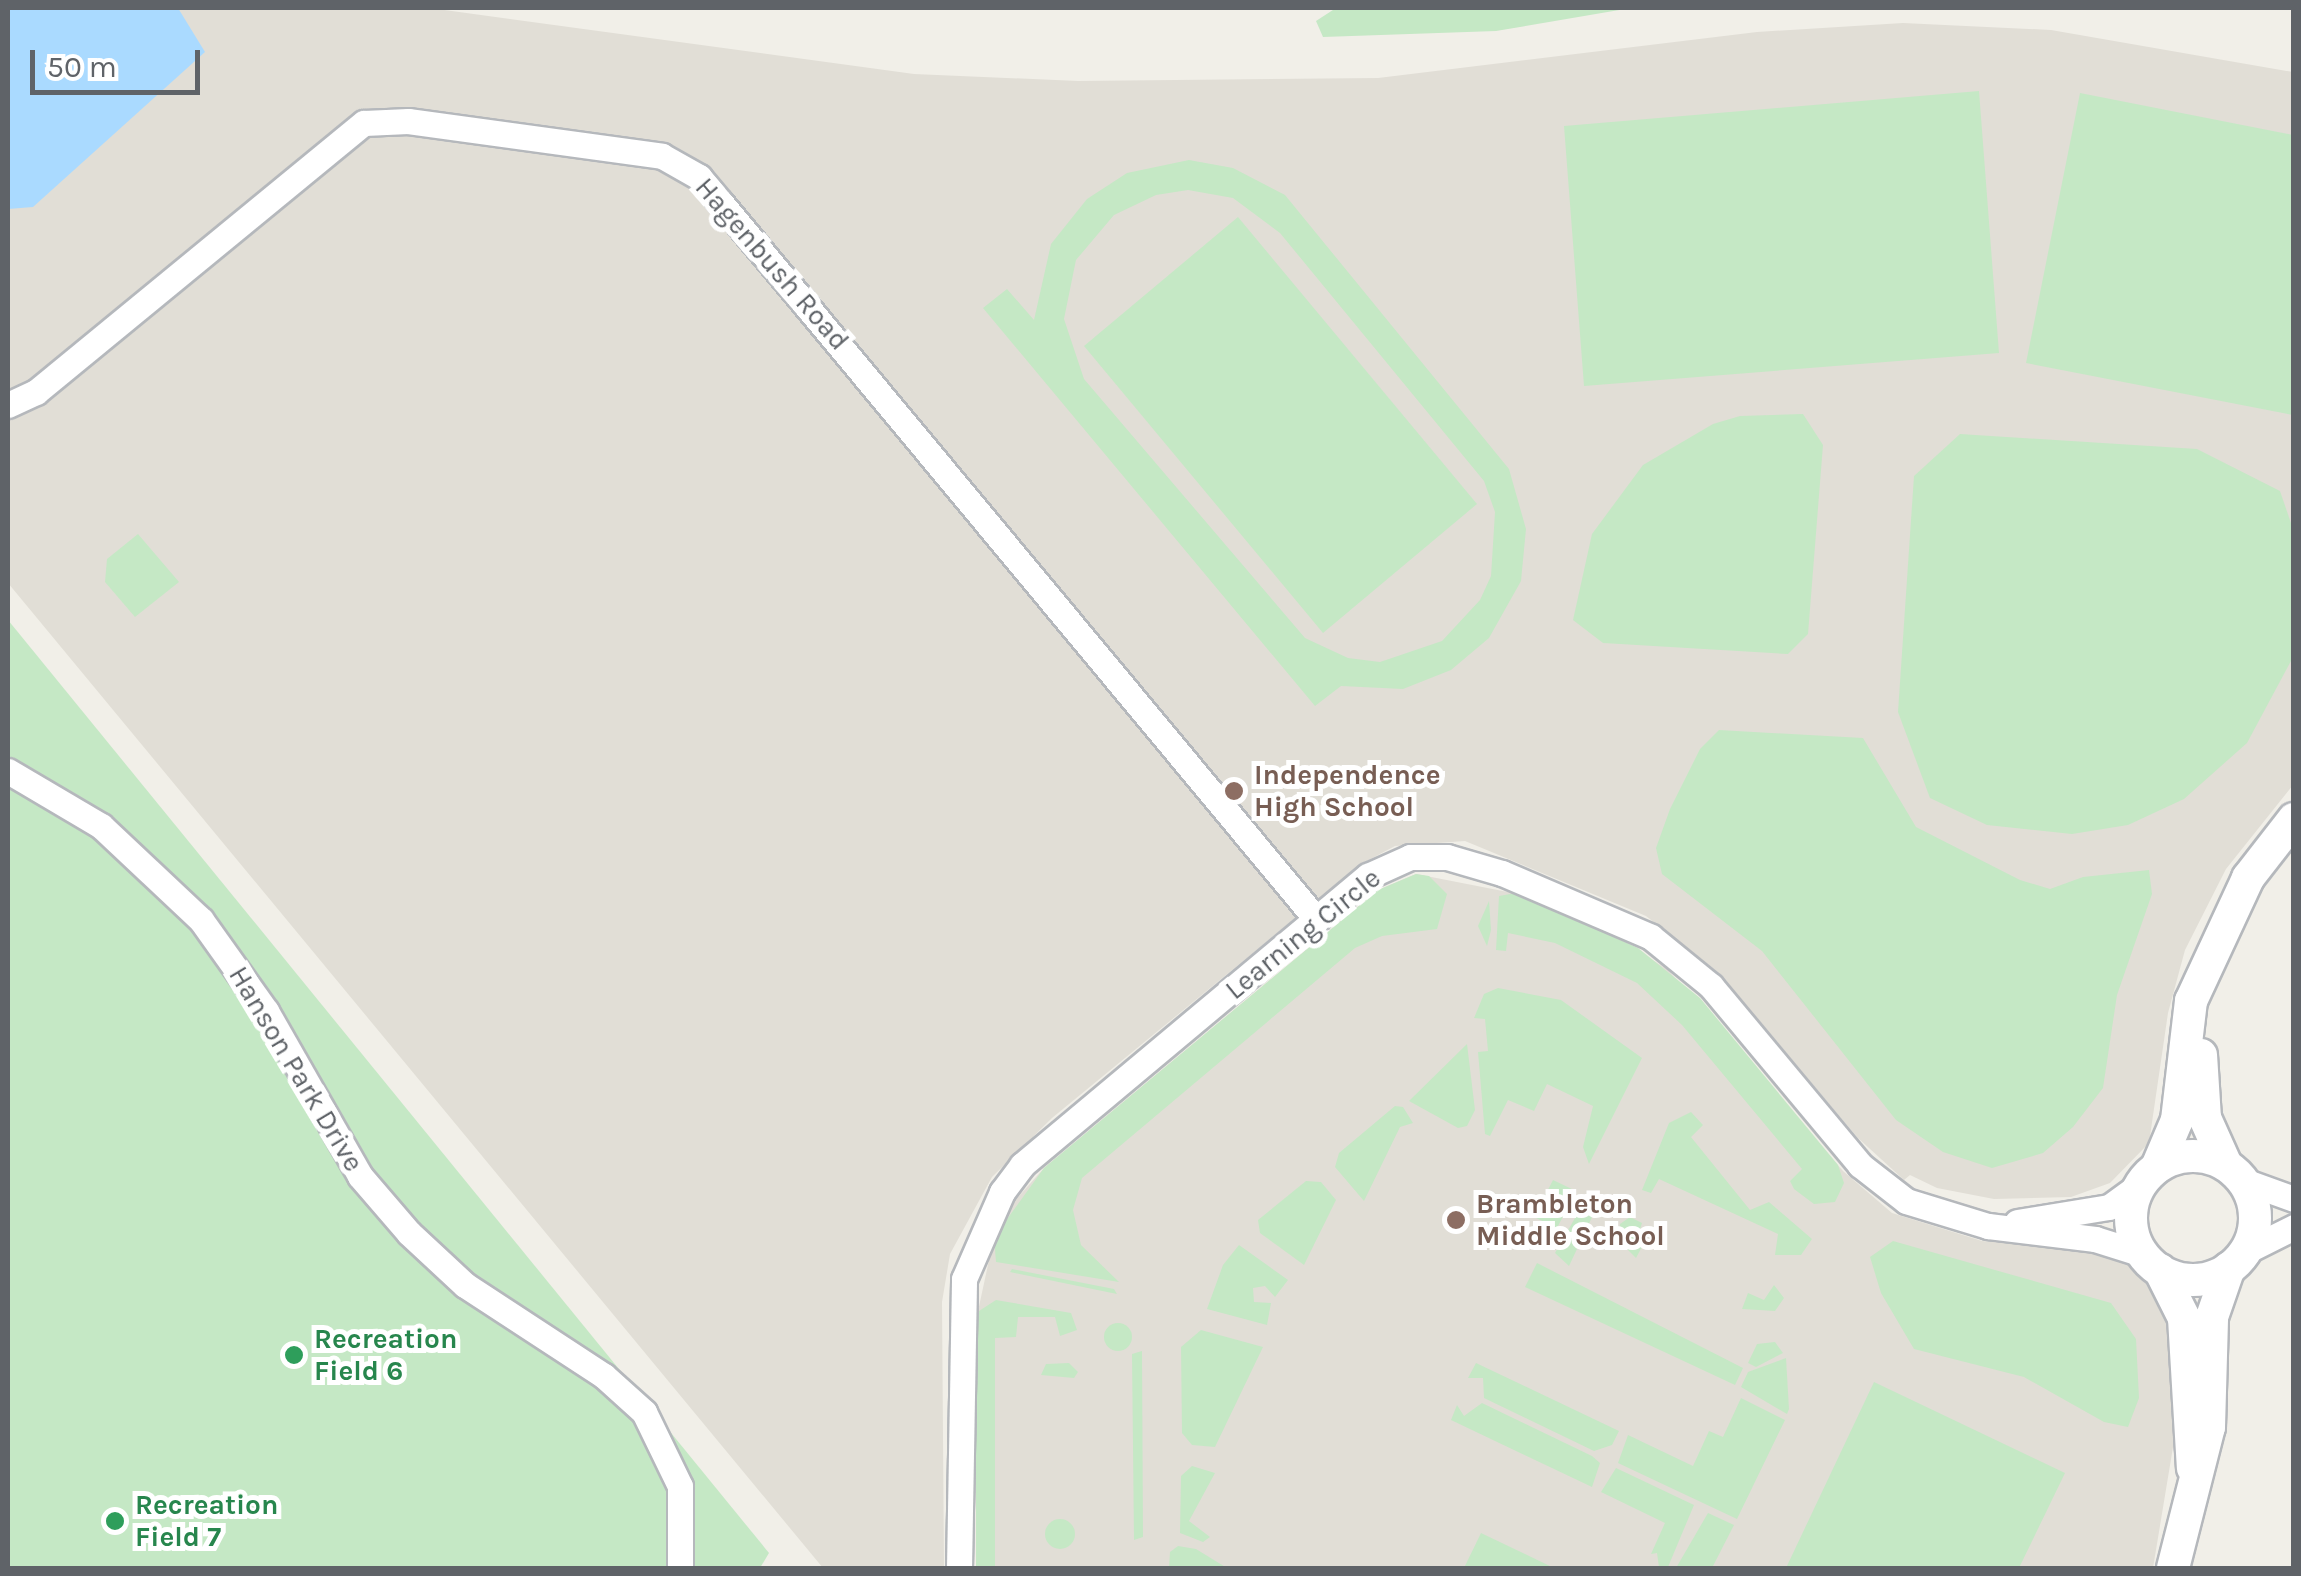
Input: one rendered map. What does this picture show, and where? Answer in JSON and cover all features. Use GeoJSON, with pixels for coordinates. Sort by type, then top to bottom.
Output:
{"type":"FeatureCollection","features":[{"type":"Feature","properties":{"kind":"street","name":"Hagenbush Road"},"geometry":{"type":"LineString","coordinates":[[8,405],[36,392],[364,122],[408,120],[662,156],[699,177],[1317,920]]}},
{"type":"Feature","properties":{"kind":"street","name":"Hanson Park Drive"},"geometry":{"type":"LineString","coordinates":[[8,771],[101,826],[201,920],[266,1011],[360,1176],[410,1233],[466,1284],[604,1376],[644,1412],[680,1486],[680,1568]]}},
{"type":"Feature","properties":{"kind":"street"},"geometry":{"type":"LineString","coordinates":[[2194,1472],[2184,1318],[2131,1220],[2176,1120],[2191,1001],[2206,976],[2248,878],[2294,819]]}},
{"type":"Feature","properties":{"kind":"street","name":"Learning Circle"},"geometry":{"type":"LineString","coordinates":[[959,1568],[960,1312],[968,1260],[987,1216],[1022,1165],[1317,920],[1389,866],[1447,857],[1627,923],[1711,986],[1876,1180],[1906,1201],[1988,1226],[2095,1239],[2151,1262]]}},
{"type":"Feature","properties":{"kind":"street"},"geometry":{"type":"LineString","coordinates":[[2174,1568],[2194,1472],[2210,1427],[2212,1317],[2256,1216],[2205,1118],[2198,1081],[2206,976]]}},
{"type":"Feature","properties":{"kind":"street"},"geometry":{"type":"LineString","coordinates":[[2149,1176],[2192,1156],[2294,1198]]}},
{"type":"Feature","properties":{"kind":"street","name":"Learning Circle"},"geometry":{"type":"LineString","coordinates":[[1988,1226],[2110,1207],[2149,1176]]}},
{"type":"Feature","properties":{"kind":"street"},"geometry":{"type":"LineString","coordinates":[[2151,1262],[2195,1280],[2294,1227]]}},
{"type":"Feature","properties":{"kind":"shaded area","name":"Independence High School"},"geometry":{"type":"Polygon","coordinates":[[[8,8],[430,8],[914,74],[1078,81],[1378,78],[1757,32],[1903,23],[2051,30],[2293,72],[2293,785],[2226,869],[2185,950],[2168,1013],[2149,1143],[2110,1183],[2071,1197],[1994,1199],[1937,1188],[1910,1175],[1904,1180],[1858,1138],[1716,971],[1646,916],[1465,841],[1395,846],[1361,864],[1052,1118],[992,1177],[950,1254],[942,1302],[944,1568],[823,1568],[8,583],[8,8]]]}},
{"type":"Feature","properties":{"kind":"shaded area","name":"Brambleton Middle School"},"geometry":{"type":"Polygon","coordinates":[[[1416,874],[1518,894],[1610,932],[1668,970],[1843,1171],[1892,1213],[1982,1241],[2098,1251],[2129,1261],[2151,1280],[2174,1322],[2177,1423],[2153,1568],[976,1568],[975,1325],[994,1237],[1011,1205],[1044,1168],[1378,890],[1416,874]]]}},
{"type":"Feature","properties":{"kind":"green space"},"geometry":{"type":"Polygon","coordinates":[[[1336,8],[1631,8],[1496,31],[1323,37],[1316,21],[1336,8]]]}},
{"type":"Feature","properties":{"kind":"green space"},"geometry":{"type":"Polygon","coordinates":[[[1979,91],[1999,353],[1584,386],[1564,126],[1979,91]]]}},
{"type":"Feature","properties":{"kind":"green space"},"geometry":{"type":"Polygon","coordinates":[[[2080,93],[2293,135],[2293,415],[2026,363],[2080,93]]]}},
{"type":"Feature","properties":{"kind":"green space"},"geometry":{"type":"Polygon","coordinates":[[[1189,160],[1233,168],[1285,195],[1509,469],[1526,529],[1521,581],[1489,638],[1451,670],[1403,689],[1341,686],[1315,706],[983,308],[1007,289],[1034,320],[1051,244],[1087,199],[1127,173],[1189,160]],[[1188,190],[1156,195],[1114,215],[1076,260],[1064,319],[1084,379],[1305,638],[1348,658],[1380,662],[1442,641],[1480,600],[1491,576],[1495,512],[1484,481],[1280,233],[1233,198],[1188,190]]]}},
{"type":"Feature","properties":{"kind":"green space"},"geometry":{"type":"Polygon","coordinates":[[[1238,217],[1477,504],[1323,633],[1084,346],[1238,217]]]}},
{"type":"Feature","properties":{"kind":"green space"},"geometry":{"type":"Polygon","coordinates":[[[1803,414],[1823,445],[1808,634],[1788,654],[1603,643],[1573,620],[1592,534],[1643,465],[1713,424],[1740,416],[1803,414]]]}},
{"type":"Feature","properties":{"kind":"green space"},"geometry":{"type":"Polygon","coordinates":[[[1960,434],[2197,449],[2280,491],[2293,529],[2291,661],[2247,743],[2184,799],[2128,825],[2072,834],[1987,825],[1930,798],[1898,712],[1914,476],[1960,434]]]}},
{"type":"Feature","properties":{"kind":"green space"},"geometry":{"type":"Polygon","coordinates":[[[138,534],[179,582],[135,617],[105,582],[107,559],[138,534]]]}},
{"type":"Feature","properties":{"kind":"green space"},"geometry":{"type":"Polygon","coordinates":[[[8,620],[769,1553],[760,1568],[8,1568],[8,620]]]}},
{"type":"Feature","properties":{"kind":"green space"},"geometry":{"type":"Polygon","coordinates":[[[1719,730],[1863,738],[1916,827],[2020,880],[2050,889],[2083,877],[2149,870],[2152,894],[2117,995],[2103,1088],[2073,1127],[2043,1153],[1992,1168],[1943,1152],[1896,1120],[1762,951],[1662,874],[1656,848],[1670,809],[1700,749],[1719,730]]]}},
{"type":"Feature","properties":{"kind":"green space"},"geometry":{"type":"Polygon","coordinates":[[[1416,874],[1429,876],[1447,894],[1437,929],[1382,936],[1355,948],[1082,1178],[1073,1210],[1081,1245],[1119,1282],[996,1262],[994,1237],[1044,1168],[1378,890],[1416,874]]]}},
{"type":"Feature","properties":{"kind":"green space"},"geometry":{"type":"Polygon","coordinates":[[[1516,893],[1638,948],[1700,998],[1838,1165],[1844,1183],[1835,1202],[1814,1204],[1794,1189],[1790,1181],[1802,1169],[1682,1025],[1637,983],[1555,943],[1508,933],[1506,951],[1496,950],[1499,896],[1516,893]]]}},
{"type":"Feature","properties":{"kind":"green space"},"geometry":{"type":"Polygon","coordinates":[[[1489,901],[1491,930],[1487,946],[1478,926],[1489,901]]]}},
{"type":"Feature","properties":{"kind":"green space"},"geometry":{"type":"Polygon","coordinates":[[[1498,988],[1561,1000],[1642,1058],[1589,1164],[1583,1147],[1593,1106],[1547,1084],[1534,1111],[1508,1100],[1490,1136],[1485,1134],[1478,1052],[1488,1051],[1485,1019],[1474,1018],[1484,994],[1498,988]]]}},
{"type":"Feature","properties":{"kind":"green space"},"geometry":{"type":"Polygon","coordinates":[[[1467,1044],[1475,1110],[1467,1126],[1458,1128],[1409,1101],[1467,1044]]]}},
{"type":"Feature","properties":{"kind":"green space"},"geometry":{"type":"Polygon","coordinates":[[[1395,1106],[1403,1107],[1413,1123],[1400,1127],[1364,1201],[1335,1167],[1339,1153],[1395,1106]]]}},
{"type":"Feature","properties":{"kind":"green space"},"geometry":{"type":"Polygon","coordinates":[[[1691,1112],[1703,1125],[1691,1137],[1750,1210],[1769,1202],[1812,1239],[1801,1255],[1775,1255],[1778,1234],[1659,1179],[1651,1193],[1642,1190],[1669,1123],[1691,1112]]]}},
{"type":"Feature","properties":{"kind":"green space"},"geometry":{"type":"Polygon","coordinates":[[[1553,1180],[1576,1191],[1557,1228],[1534,1217],[1553,1180]]]}},
{"type":"Feature","properties":{"kind":"green space"},"geometry":{"type":"Polygon","coordinates":[[[1306,1181],[1321,1182],[1336,1200],[1304,1265],[1260,1233],[1258,1220],[1306,1181]]]}},
{"type":"Feature","properties":{"kind":"green space"},"geometry":{"type":"Polygon","coordinates":[[[1587,1197],[1593,1215],[1569,1266],[1555,1253],[1587,1197]]]}},
{"type":"Feature","properties":{"kind":"green space"},"geometry":{"type":"Polygon","coordinates":[[[1630,1217],[1642,1223],[1637,1239],[1644,1243],[1636,1258],[1619,1241],[1620,1224],[1630,1217]]]}},
{"type":"Feature","properties":{"kind":"green space"},"geometry":{"type":"Polygon","coordinates":[[[1893,1241],[2111,1303],[2136,1339],[2139,1398],[2128,1427],[2104,1422],[2024,1377],[1914,1349],[1881,1293],[1870,1257],[1893,1241]]]}},
{"type":"Feature","properties":{"kind":"green space"},"geometry":{"type":"Polygon","coordinates":[[[1239,1245],[1288,1280],[1275,1297],[1265,1286],[1253,1288],[1254,1302],[1271,1303],[1267,1325],[1207,1309],[1223,1265],[1239,1245]]]}},
{"type":"Feature","properties":{"kind":"green space"},"geometry":{"type":"Polygon","coordinates":[[[1537,1263],[1743,1368],[1735,1385],[1525,1287],[1537,1263]]]}},
{"type":"Feature","properties":{"kind":"green space"},"geometry":{"type":"Polygon","coordinates":[[[1012,1269],[1114,1289],[1117,1294],[1010,1272],[1012,1269]]]}},
{"type":"Feature","properties":{"kind":"green space"},"geometry":{"type":"Polygon","coordinates":[[[1774,1285],[1784,1298],[1775,1311],[1742,1309],[1748,1293],[1764,1300],[1774,1285]]]}},
{"type":"Feature","properties":{"kind":"green space"},"geometry":{"type":"Polygon","coordinates":[[[996,1300],[1071,1313],[1077,1330],[1060,1336],[1055,1317],[1018,1317],[1016,1337],[995,1338],[995,1568],[976,1568],[976,1324],[979,1311],[996,1300]]]}},
{"type":"Feature","properties":{"kind":"green space"},"geometry":{"type":"Polygon","coordinates":[[[1118,1323],[1128,1327],[1132,1337],[1128,1347],[1118,1351],[1108,1347],[1104,1337],[1108,1327],[1118,1323]]]}},
{"type":"Feature","properties":{"kind":"green space"},"geometry":{"type":"Polygon","coordinates":[[[1201,1330],[1263,1347],[1215,1447],[1192,1445],[1182,1433],[1181,1347],[1201,1330]]]}},
{"type":"Feature","properties":{"kind":"green space"},"geometry":{"type":"Polygon","coordinates":[[[1775,1342],[1783,1353],[1756,1367],[1748,1363],[1757,1344],[1775,1342]]]}},
{"type":"Feature","properties":{"kind":"green space"},"geometry":{"type":"Polygon","coordinates":[[[1142,1351],[1143,1537],[1134,1540],[1132,1354],[1142,1351]]]}},
{"type":"Feature","properties":{"kind":"green space"},"geometry":{"type":"Polygon","coordinates":[[[1786,1358],[1787,1414],[1741,1387],[1748,1372],[1786,1358]]]}},
{"type":"Feature","properties":{"kind":"green space"},"geometry":{"type":"Polygon","coordinates":[[[1069,1363],[1078,1372],[1074,1378],[1041,1375],[1046,1364],[1069,1363]]]}},
{"type":"Feature","properties":{"kind":"green space"},"geometry":{"type":"Polygon","coordinates":[[[1476,1363],[1619,1431],[1612,1445],[1594,1451],[1484,1398],[1483,1378],[1468,1378],[1476,1363]]]}},
{"type":"Feature","properties":{"kind":"green space"},"geometry":{"type":"Polygon","coordinates":[[[1874,1382],[2065,1473],[2019,1568],[1786,1568],[1874,1382]]]}},
{"type":"Feature","properties":{"kind":"green space"},"geometry":{"type":"Polygon","coordinates":[[[1741,1398],[1785,1420],[1737,1519],[1618,1463],[1628,1435],[1693,1466],[1709,1431],[1723,1437],[1741,1398]]]}},
{"type":"Feature","properties":{"kind":"green space"},"geometry":{"type":"Polygon","coordinates":[[[1482,1403],[1592,1456],[1600,1463],[1592,1487],[1451,1420],[1457,1405],[1464,1416],[1482,1403]]]}},
{"type":"Feature","properties":{"kind":"green space"},"geometry":{"type":"Polygon","coordinates":[[[1192,1466],[1215,1473],[1189,1521],[1210,1537],[1203,1542],[1180,1533],[1181,1476],[1192,1466]]]}},
{"type":"Feature","properties":{"kind":"green space"},"geometry":{"type":"Polygon","coordinates":[[[1616,1468],[1694,1505],[1668,1567],[1659,1567],[1657,1553],[1651,1554],[1665,1523],[1601,1492],[1616,1468]]]}},
{"type":"Feature","properties":{"kind":"green space"},"geometry":{"type":"Polygon","coordinates":[[[1708,1513],[1734,1525],[1712,1568],[1676,1568],[1708,1513]]]}},
{"type":"Feature","properties":{"kind":"green space"},"geometry":{"type":"Polygon","coordinates":[[[1060,1519],[1071,1523],[1075,1534],[1071,1545],[1060,1549],[1049,1545],[1045,1534],[1049,1523],[1060,1519]]]}},
{"type":"Feature","properties":{"kind":"green space"},"geometry":{"type":"Polygon","coordinates":[[[1481,1533],[1554,1568],[1464,1568],[1481,1533]]]}},
{"type":"Feature","properties":{"kind":"green space"},"geometry":{"type":"Polygon","coordinates":[[[1178,1546],[1196,1549],[1227,1568],[1169,1568],[1170,1552],[1178,1546]]]}},
{"type":"Feature","properties":{"kind":"water"},"geometry":{"type":"Polygon","coordinates":[[[8,8],[178,8],[205,52],[33,207],[8,209],[8,8]]]}},
{"type":"Feature","properties":{"kind":"place","name":"Independence High School"},"geometry":{"type":"Point","coordinates":[1234,791]}},
{"type":"Feature","properties":{"kind":"place","name":"Brambleton Middle School"},"geometry":{"type":"Point","coordinates":[1456,1220]}},
{"type":"Feature","properties":{"kind":"place","name":"Recreation Field 6"},"geometry":{"type":"Point","coordinates":[294,1355]}},
{"type":"Feature","properties":{"kind":"place","name":"Recreation Field 7"},"geometry":{"type":"Point","coordinates":[115,1521]}}]}
